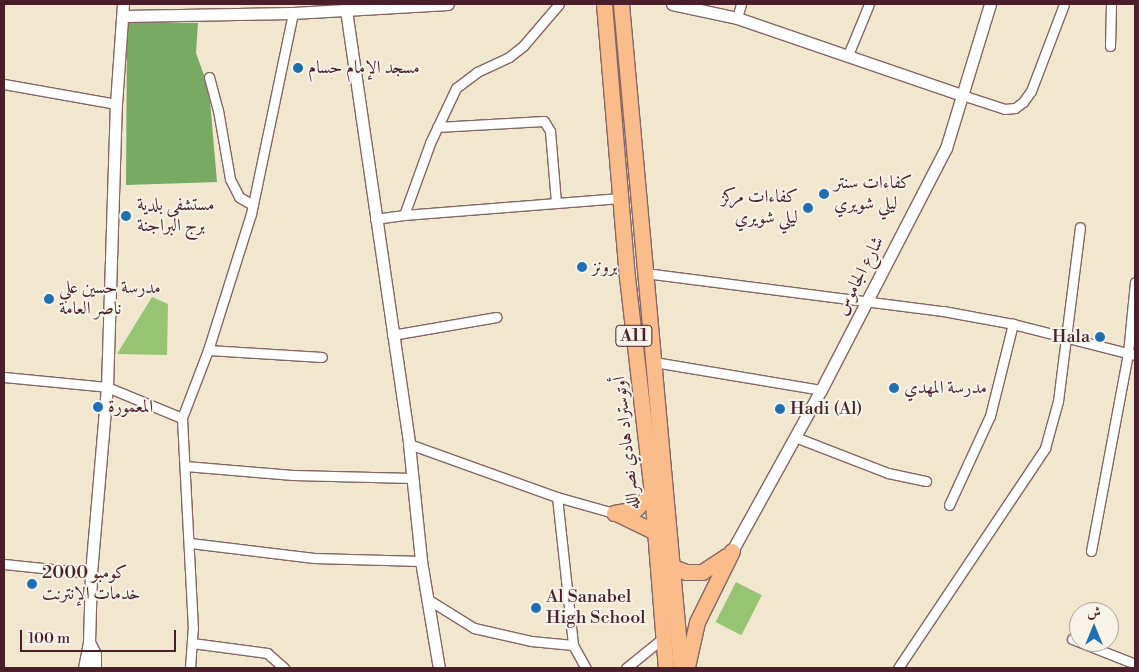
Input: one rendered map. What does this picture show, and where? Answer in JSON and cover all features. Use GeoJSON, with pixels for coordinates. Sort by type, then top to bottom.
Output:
{"type":"FeatureCollection","features":[{"type":"Feature","properties":{"kind":"highway","name":"أوتوستراد هادي نصرالله"},"geometry":{"type":"LineString","coordinates":[[604,4],[620,198],[652,492],[666,668]]}},
{"type":"Feature","properties":{"kind":"highway","name":"أوتوستراد هادي نصرالله"},"geometry":{"type":"LineString","coordinates":[[621,4],[682,668]]}},
{"type":"Feature","properties":{"kind":"highway"},"geometry":{"type":"LineString","coordinates":[[614,513],[636,509],[652,492]]}},
{"type":"Feature","properties":{"kind":"highway"},"geometry":{"type":"LineString","coordinates":[[614,513],[655,532]]}},
{"type":"Feature","properties":{"kind":"highway"},"geometry":{"type":"LineString","coordinates":[[673,566],[686,572],[702,572],[719,563],[732,551]]}},
{"type":"Feature","properties":{"kind":"highway"},"geometry":{"type":"LineString","coordinates":[[686,668],[697,622],[732,551]]}},
{"type":"Feature","properties":{"kind":"street"},"geometry":{"type":"LineString","coordinates":[[84,668],[89,642],[91,573],[107,387],[116,104],[124,16],[123,4]]}},
{"type":"Feature","properties":{"kind":"street"},"geometry":{"type":"LineString","coordinates":[[124,16],[236,9],[293,13],[448,4]]}},
{"type":"Feature","properties":{"kind":"street"},"geometry":{"type":"LineString","coordinates":[[404,215],[437,127],[456,88],[476,72],[509,57],[524,46],[559,4]]}},
{"type":"Feature","properties":{"kind":"street"},"geometry":{"type":"LineString","coordinates":[[672,4],[737,18],[1005,109],[1015,108],[1023,102],[1031,91],[1064,4]]}},
{"type":"Feature","properties":{"kind":"street"},"geometry":{"type":"LineString","coordinates":[[737,18],[741,4]]}},
{"type":"Feature","properties":{"kind":"street"},"geometry":{"type":"LineString","coordinates":[[848,55],[869,4]]}},
{"type":"Feature","properties":{"kind":"street","name":"شارع الجاموس"},"geometry":{"type":"LineString","coordinates":[[732,551],[868,302],[946,148],[990,4]]}},
{"type":"Feature","properties":{"kind":"street"},"geometry":{"type":"LineString","coordinates":[[1110,46],[1111,4]]}},
{"type":"Feature","properties":{"kind":"street"},"geometry":{"type":"LineString","coordinates":[[346,10],[409,444],[421,561],[439,668]]}},
{"type":"Feature","properties":{"kind":"street"},"geometry":{"type":"LineString","coordinates":[[190,668],[192,643],[190,543],[182,418],[208,350],[253,206],[293,13]]}},
{"type":"Feature","properties":{"kind":"street"},"geometry":{"type":"LineString","coordinates":[[209,77],[232,184],[239,197],[253,206]]}},
{"type":"Feature","properties":{"kind":"street"},"geometry":{"type":"LineString","coordinates":[[4,84],[116,104]]}},
{"type":"Feature","properties":{"kind":"street"},"geometry":{"type":"LineString","coordinates":[[437,127],[544,121],[550,131],[556,203]]}},
{"type":"Feature","properties":{"kind":"street"},"geometry":{"type":"LineString","coordinates":[[375,219],[404,215],[620,198]]}},
{"type":"Feature","properties":{"kind":"street"},"geometry":{"type":"LineString","coordinates":[[898,668],[1046,448],[1058,400],[1068,337],[1080,227]]}},
{"type":"Feature","properties":{"kind":"street"},"geometry":{"type":"LineString","coordinates":[[645,273],[868,302],[1014,324],[1132,354]]}},
{"type":"Feature","properties":{"kind":"street"},"geometry":{"type":"LineString","coordinates":[[1091,551],[1132,354],[1135,282]]}},
{"type":"Feature","properties":{"kind":"street"},"geometry":{"type":"LineString","coordinates":[[392,335],[496,316]]}},
{"type":"Feature","properties":{"kind":"street"},"geometry":{"type":"LineString","coordinates":[[950,505],[990,416],[1014,324]]}},
{"type":"Feature","properties":{"kind":"street"},"geometry":{"type":"LineString","coordinates":[[208,350],[322,357]]}},
{"type":"Feature","properties":{"kind":"street"},"geometry":{"type":"LineString","coordinates":[[654,362],[821,390]]}},
{"type":"Feature","properties":{"kind":"street"},"geometry":{"type":"LineString","coordinates":[[4,377],[107,387],[182,418]]}},
{"type":"Feature","properties":{"kind":"street"},"geometry":{"type":"LineString","coordinates":[[795,437],[888,472],[926,481]]}},
{"type":"Feature","properties":{"kind":"street"},"geometry":{"type":"LineString","coordinates":[[409,444],[557,497],[614,513]]}},
{"type":"Feature","properties":{"kind":"street"},"geometry":{"type":"LineString","coordinates":[[185,466],[293,475],[412,478]]}},
{"type":"Feature","properties":{"kind":"street"},"geometry":{"type":"LineString","coordinates":[[557,497],[572,645],[586,668]]}},
{"type":"Feature","properties":{"kind":"street"},"geometry":{"type":"LineString","coordinates":[[190,543],[305,557],[421,561]]}},
{"type":"Feature","properties":{"kind":"street"},"geometry":{"type":"LineString","coordinates":[[4,564],[91,573]]}},
{"type":"Feature","properties":{"kind":"street"},"geometry":{"type":"LineString","coordinates":[[429,600],[474,628],[531,642],[572,645]]}},
{"type":"Feature","properties":{"kind":"street"},"geometry":{"type":"LineString","coordinates":[[626,668],[663,638]]}},
{"type":"Feature","properties":{"kind":"street"},"geometry":{"type":"LineString","coordinates":[[89,642],[95,654],[95,668]]}},
{"type":"Feature","properties":{"kind":"street"},"geometry":{"type":"LineString","coordinates":[[192,643],[267,653],[284,668]]}},
{"type":"Feature","properties":{"kind":"street"},"geometry":{"type":"LineString","coordinates":[[1105,652],[1135,664]]}},
{"type":"Feature","properties":{"kind":"green space"},"geometry":{"type":"Polygon","coordinates":[[[127,22],[198,23],[196,53],[209,89],[217,182],[126,185],[127,22]]]}},
{"type":"Feature","properties":{"kind":"green space"},"geometry":{"type":"Polygon","coordinates":[[[152,297],[168,304],[167,355],[117,354],[152,297]]]}},
{"type":"Feature","properties":{"kind":"green space"},"geometry":{"type":"Polygon","coordinates":[[[736,582],[762,595],[741,635],[716,622],[736,582]]]}},
{"type":"Feature","properties":{"kind":"place","name":"مسجد الإمام حسام"},"geometry":{"type":"Point","coordinates":[298,68]}},
{"type":"Feature","properties":{"kind":"place","name":"كفاءات سنتر ليلي شويري"},"geometry":{"type":"Point","coordinates":[824,194]}},
{"type":"Feature","properties":{"kind":"place","name":"كفاءات مركز ليلي شويري"},"geometry":{"type":"Point","coordinates":[808,208]}},
{"type":"Feature","properties":{"kind":"place","name":"مستشفی بلدیة برج البراجنة"},"geometry":{"type":"Point","coordinates":[126,216]}},
{"type":"Feature","properties":{"kind":"place","name":"برونز"},"geometry":{"type":"Point","coordinates":[582,267]}},
{"type":"Feature","properties":{"kind":"place","name":"مدرسة حسين علي ناصر العامة"},"geometry":{"type":"Point","coordinates":[49,299]}},
{"type":"Feature","properties":{"kind":"place","name":"Hala"},"geometry":{"type":"Point","coordinates":[1100,337]}},
{"type":"Feature","properties":{"kind":"place","name":"مدرسة المهدي"},"geometry":{"type":"Point","coordinates":[894,388]}},
{"type":"Feature","properties":{"kind":"place","name":"المعمورة"},"geometry":{"type":"Point","coordinates":[98,407]}},
{"type":"Feature","properties":{"kind":"place","name":"Hadi (Al)"},"geometry":{"type":"Point","coordinates":[780,409]}},
{"type":"Feature","properties":{"kind":"place","name":"كومبو 2000 خدمات الإنترنت"},"geometry":{"type":"Point","coordinates":[32,584]}},
{"type":"Feature","properties":{"kind":"place","name":"Al Sanabel High School"},"geometry":{"type":"Point","coordinates":[536,608]}}]}
